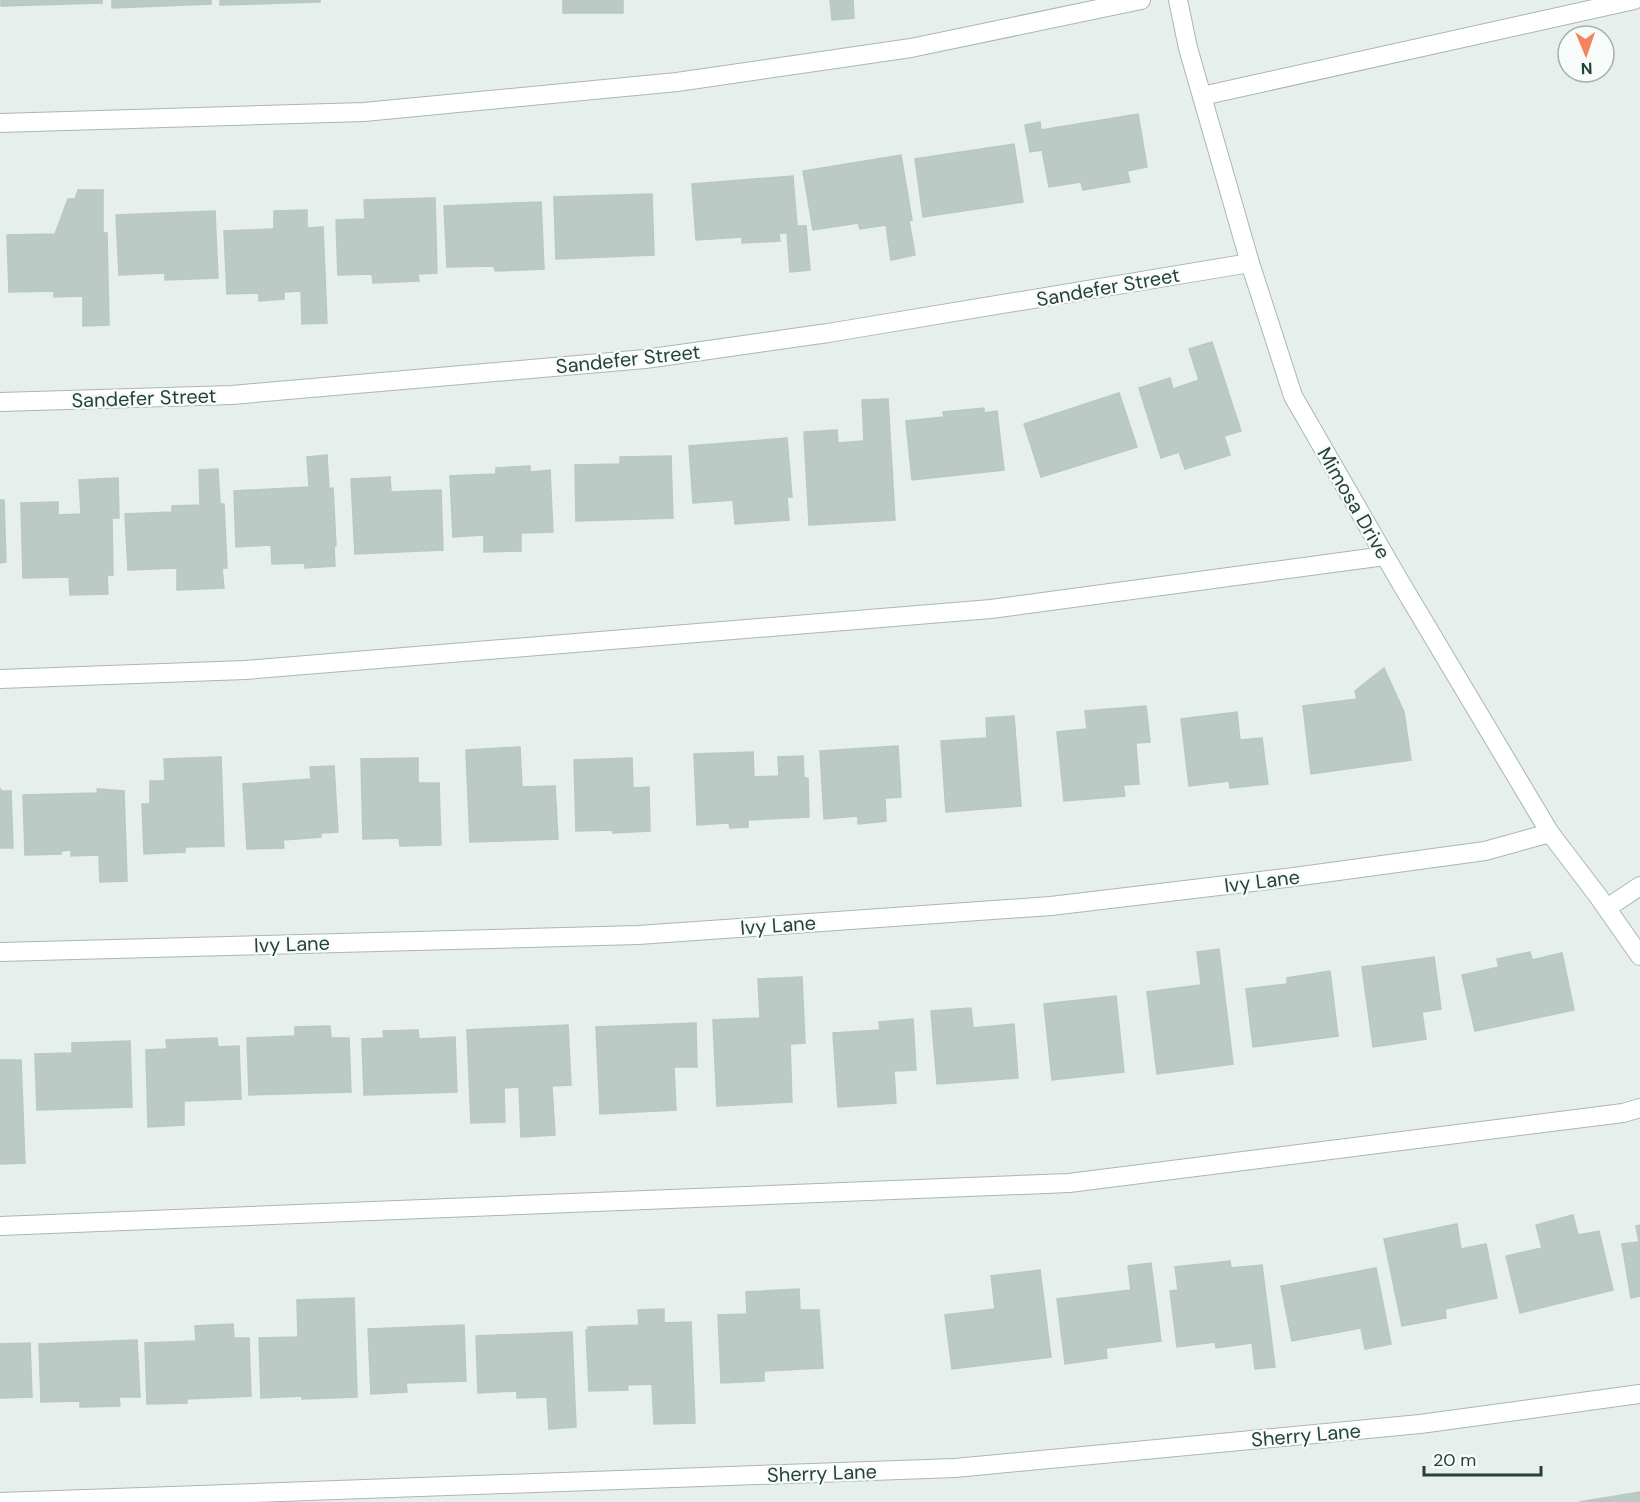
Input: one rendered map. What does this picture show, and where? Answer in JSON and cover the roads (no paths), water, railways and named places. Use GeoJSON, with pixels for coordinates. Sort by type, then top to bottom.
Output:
{"type":"FeatureCollection","features":[{"type":"Feature","properties":{"kind":"street"},"geometry":{"type":"LineString","coordinates":[[0,123],[363,112],[677,82],[911,48],[1141,0]]}},
{"type":"Feature","properties":{"kind":"street","name":"Mimosa Drive"},"geometry":{"type":"LineString","coordinates":[[1178,0],[1188,48],[1250,263],[1293,396],[1385,556],[1550,833],[1640,956]]}},
{"type":"Feature","properties":{"kind":"street"},"geometry":{"type":"LineString","coordinates":[[1202,96],[1610,2],[1634,0]]}},
{"type":"Feature","properties":{"kind":"street","name":"Sandefer Street"},"geometry":{"type":"LineString","coordinates":[[0,402],[232,395],[645,359],[828,333],[1250,263]]}},
{"type":"Feature","properties":{"kind":"street"},"geometry":{"type":"LineString","coordinates":[[0,679],[245,670],[991,609],[1385,556]]}},
{"type":"Feature","properties":{"kind":"street","name":"Ivy Lane"},"geometry":{"type":"LineString","coordinates":[[0,952],[638,935],[1051,906],[1294,878],[1485,851],[1550,833]]}},
{"type":"Feature","properties":{"kind":"street"},"geometry":{"type":"LineString","coordinates":[[1607,908],[1640,886]]}},
{"type":"Feature","properties":{"kind":"street"},"geometry":{"type":"LineString","coordinates":[[0,1226],[1069,1183],[1623,1113],[1640,1108]]}},
{"type":"Feature","properties":{"kind":"street","name":"Sherry Lane"},"geometry":{"type":"LineString","coordinates":[[0,1502],[956,1468],[1420,1424],[1640,1394]]}}]}
